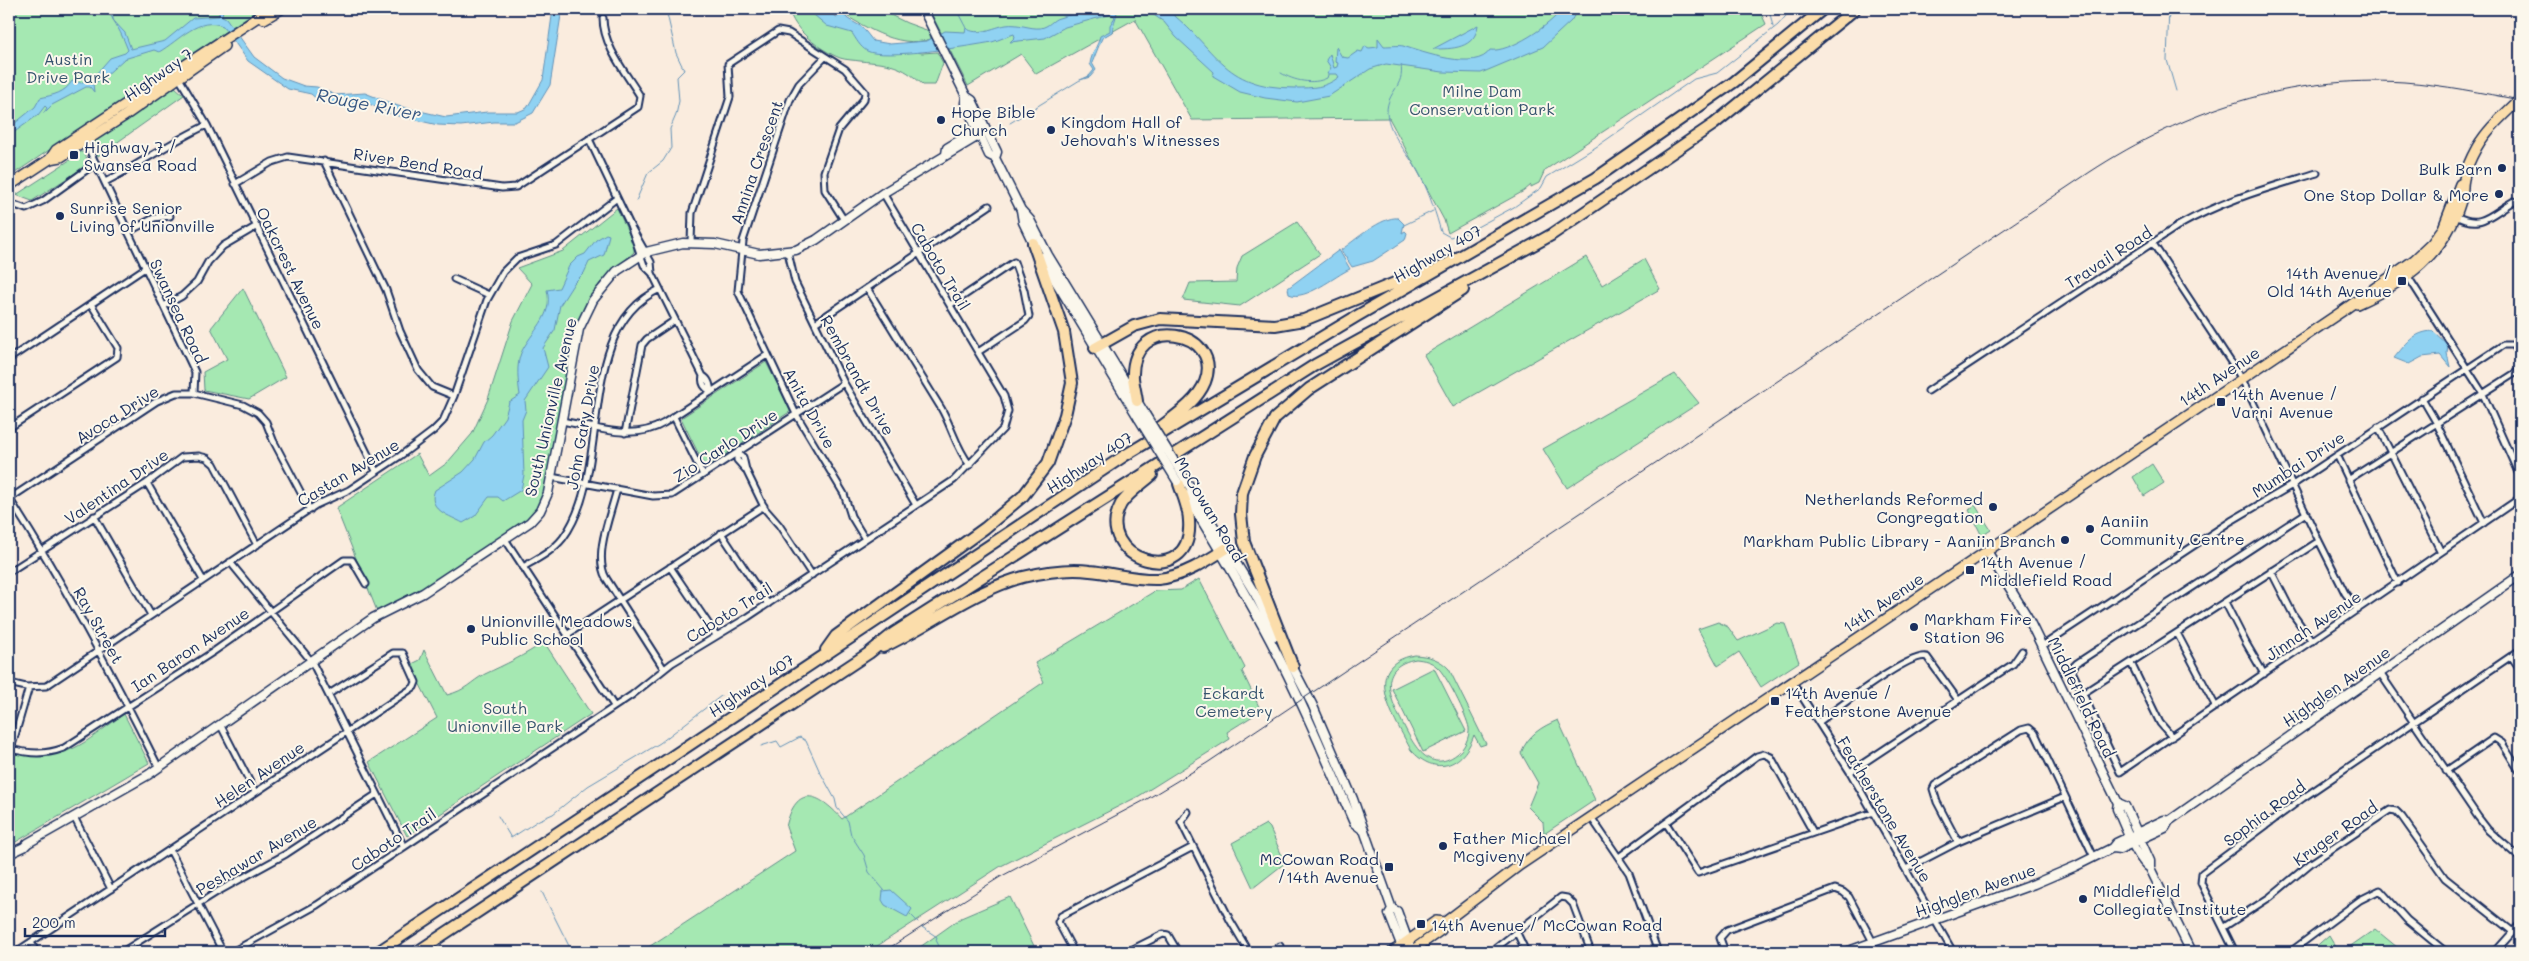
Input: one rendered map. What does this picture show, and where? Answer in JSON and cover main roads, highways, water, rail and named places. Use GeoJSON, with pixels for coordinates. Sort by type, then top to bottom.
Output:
{"type":"FeatureCollection","features":[{"type":"Feature","properties":{"kind":"highway","name":"Highway 407"},"geometry":{"type":"LineString","coordinates":[[378,952],[1134,450],[1604,172],[1734,82],[1823,9]]}},
{"type":"Feature","properties":{"kind":"highway"},"geometry":{"type":"LineString","coordinates":[[1293,667],[1249,558],[1241,514],[1242,493],[1255,456],[1275,418],[1309,389],[1550,235],[1714,124],[1855,9]]}},
{"type":"Feature","properties":{"kind":"highway"},"geometry":{"type":"LineString","coordinates":[[417,952],[868,653],[894,633],[1180,451],[1315,366],[1550,235]]}},
{"type":"Feature","properties":{"kind":"highway"},"geometry":{"type":"LineString","coordinates":[[820,657],[836,636],[985,528],[1023,496],[1048,463],[1065,415],[1072,383],[1064,332],[1033,244]]}},
{"type":"Feature","properties":{"kind":"highway"},"geometry":{"type":"LineString","coordinates":[[1099,346],[1134,326],[1160,318],[1275,325],[1304,320],[1348,304],[1471,250]]}},
{"type":"Feature","properties":{"kind":"highway"},"geometry":{"type":"LineString","coordinates":[[1134,450],[1194,399],[1205,383],[1208,370],[1205,356],[1199,346],[1174,334],[1157,336],[1145,344],[1135,362],[1133,377],[1137,401]]}},
{"type":"Feature","properties":{"kind":"highway"},"geometry":{"type":"LineString","coordinates":[[1180,451],[1129,494],[1121,505],[1115,524],[1122,545],[1140,560],[1156,562],[1175,558],[1185,547],[1190,519],[1180,481]]}},
{"type":"Feature","properties":{"kind":"highway"},"geometry":{"type":"LineString","coordinates":[[868,653],[999,586],[1022,577],[1060,570],[1090,570],[1116,576],[1158,579],[1180,574],[1224,550]]}},
{"type":"Feature","properties":{"kind":"main road","name":"Highway 7"},"geometry":{"type":"LineString","coordinates":[[9,186],[50,159],[61,157],[84,137],[247,27],[270,9]]}},
{"type":"Feature","properties":{"kind":"main road","name":"Highway 7"},"geometry":{"type":"LineString","coordinates":[[247,27],[281,9]]}},
{"type":"Feature","properties":{"kind":"main road","name":"McCowan Road"},"geometry":{"type":"LineString","coordinates":[[923,9],[966,96],[972,100],[981,131],[996,152],[995,158],[1021,210],[1030,220],[1139,420],[1255,594],[1293,667],[1312,704],[1353,799],[1392,909],[1389,914],[1408,949]]}},
{"type":"Feature","properties":{"kind":"main road","name":"Highway 7"},"geometry":{"type":"LineString","coordinates":[[84,137],[179,78],[227,40]]}},
{"type":"Feature","properties":{"kind":"main road","name":"14th Avenue"},"geometry":{"type":"LineString","coordinates":[[1392,952],[1408,949],[1436,921],[1445,922],[1520,865],[1591,816],[2341,312],[2374,296],[2405,271],[2437,238],[2450,213],[2471,160],[2484,137],[2520,99]]}},
{"type":"Feature","properties":{"kind":"main road","name":"South Unionville Avenue"},"geometry":{"type":"LineString","coordinates":[[9,849],[28,843],[159,768],[373,618],[423,593],[526,525],[537,514],[546,498],[552,477],[578,336],[585,314],[608,280],[643,254],[670,245],[691,242],[715,244],[764,254],[788,252],[811,243],[946,154],[947,148],[981,131]]}},
{"type":"Feature","properties":{"kind":"main road","name":"14th Avenue"},"geometry":{"type":"LineString","coordinates":[[2405,271],[2422,264],[2439,248],[2456,216],[2464,191],[2462,183]]}},
{"type":"Feature","properties":{"kind":"main road","name":"McCowan Road"},"geometry":{"type":"LineString","coordinates":[[1021,210],[1023,222],[1033,244],[1137,401],[1180,481]]}},
{"type":"Feature","properties":{"kind":"main road","name":"McCowan Road"},"geometry":{"type":"LineString","coordinates":[[1224,550],[1307,715],[1354,823],[1363,830]]}},
{"type":"Feature","properties":{"kind":"main road","name":"Middlefield Road"},"geometry":{"type":"LineString","coordinates":[[1988,551],[2028,616],[2118,804],[2117,808],[2150,861],[2150,868],[2191,952]]}},
{"type":"Feature","properties":{"kind":"main road","name":"Highglen Avenue"},"geometry":{"type":"LineString","coordinates":[[1846,952],[2034,884],[2112,848],[2120,849],[2164,820],[2169,821],[2520,575]]}},
{"type":"Feature","properties":{"kind":"main road","name":"South Unionville Avenue"},"geometry":{"type":"LineString","coordinates":[[9,854],[28,843]]}},
{"type":"Feature","properties":{"kind":"water"},"geometry":{"type":"Polygon","coordinates":[[[219,9],[223,9],[222,16],[226,18],[254,57],[282,78],[304,86],[317,87],[335,95],[365,93],[398,106],[446,117],[487,112],[518,112],[527,108],[543,80],[553,9],[562,9],[550,85],[533,113],[515,122],[494,122],[461,126],[438,125],[394,115],[367,103],[335,105],[319,101],[311,94],[288,89],[248,61],[223,26],[205,24],[190,31],[159,52],[154,50],[124,59],[103,78],[93,84],[94,92],[90,87],[86,87],[52,105],[43,114],[47,108],[45,106],[38,115],[9,136],[9,128],[35,107],[40,98],[62,91],[72,81],[81,83],[96,74],[110,58],[125,53],[128,50],[114,21],[125,33],[131,49],[165,41],[193,18],[219,16],[219,9]]]}},
{"type":"Feature","properties":{"kind":"water"},"geometry":{"type":"Polygon","coordinates":[[[807,9],[822,9],[837,17],[839,16],[834,9],[837,9],[848,19],[862,27],[873,41],[890,44],[927,41],[945,31],[965,32],[966,28],[970,31],[980,32],[1010,25],[1040,28],[1057,19],[1075,14],[1098,10],[1123,9],[1117,12],[1112,32],[1102,38],[1092,63],[1096,70],[1090,77],[1080,80],[1089,76],[1094,70],[1090,64],[1092,57],[1100,36],[1110,31],[1110,25],[1115,17],[1112,14],[1065,27],[1045,38],[1010,42],[1015,37],[1014,34],[981,44],[890,54],[867,51],[860,45],[852,33],[827,26],[807,9]]]}},
{"type":"Feature","properties":{"kind":"water"},"geometry":{"type":"Polygon","coordinates":[[[1145,9],[1166,9],[1222,63],[1235,73],[1251,81],[1270,86],[1308,88],[1319,87],[1339,77],[1337,74],[1327,74],[1331,68],[1326,60],[1330,54],[1334,68],[1337,67],[1338,63],[1335,62],[1336,47],[1342,57],[1348,58],[1358,51],[1362,52],[1365,46],[1369,48],[1378,47],[1378,38],[1384,46],[1401,46],[1449,59],[1474,60],[1490,50],[1508,47],[1529,37],[1549,23],[1562,9],[1578,9],[1571,21],[1543,47],[1481,73],[1443,72],[1386,64],[1370,69],[1329,96],[1297,102],[1265,98],[1240,92],[1213,76],[1214,72],[1176,37],[1164,22],[1145,9]]]}},
{"type":"Feature","properties":{"kind":"water"},"geometry":{"type":"Polygon","coordinates":[[[1478,25],[1476,33],[1467,43],[1455,48],[1433,49],[1478,25]]]}},
{"type":"Feature","properties":{"kind":"water"},"geometry":{"type":"Polygon","coordinates":[[[1391,218],[1398,218],[1404,224],[1402,233],[1405,231],[1407,233],[1405,240],[1373,261],[1352,267],[1341,250],[1376,225],[1391,218]]]}},
{"type":"Feature","properties":{"kind":"water"},"geometry":{"type":"Polygon","coordinates":[[[606,234],[609,235],[604,255],[589,262],[584,273],[574,283],[560,305],[555,330],[543,348],[548,367],[525,401],[526,410],[522,420],[524,475],[521,490],[503,501],[498,497],[489,497],[475,516],[463,523],[446,515],[434,503],[435,490],[463,472],[475,459],[484,442],[492,435],[505,417],[509,402],[520,395],[519,358],[544,316],[548,300],[547,290],[559,288],[569,266],[578,257],[585,254],[596,240],[606,234]]]}},
{"type":"Feature","properties":{"kind":"water"},"geometry":{"type":"Polygon","coordinates":[[[1339,250],[1350,269],[1312,291],[1296,295],[1289,294],[1288,288],[1339,250]]]}},
{"type":"Feature","properties":{"kind":"water"},"geometry":{"type":"Polygon","coordinates":[[[2433,331],[2448,345],[2447,353],[2450,367],[2440,355],[2422,357],[2409,364],[2394,358],[2415,336],[2433,331]]]}},
{"type":"Feature","properties":{"kind":"water"},"geometry":{"type":"Polygon","coordinates":[[[891,890],[912,909],[907,917],[885,905],[882,900],[883,891],[891,890]]]}},
{"type":"Feature","properties":{"kind":"waterway"},"geometry":{"type":"LineString","coordinates":[[636,201],[648,173],[663,161],[671,148],[670,129],[679,101],[677,77],[684,70],[676,53],[666,9]]}},
{"type":"Feature","properties":{"kind":"waterway"},"geometry":{"type":"LineString","coordinates":[[956,9],[966,28]]}},
{"type":"Feature","properties":{"kind":"waterway"},"geometry":{"type":"LineString","coordinates":[[1769,9],[1773,27]]}},
{"type":"Feature","properties":{"kind":"waterway"},"geometry":{"type":"LineString","coordinates":[[2169,9],[2167,60],[2176,91]]}},
{"type":"Feature","properties":{"kind":"waterway"},"geometry":{"type":"LineString","coordinates":[[1401,65],[1400,79],[1388,105],[1388,121],[1391,129],[1417,169],[1432,204],[1441,232],[1450,237],[1466,233],[1514,207],[1541,188],[1547,177],[1596,147],[1694,79],[1717,73],[1778,25],[1791,10]]}},
{"type":"Feature","properties":{"kind":"waterway"},"geometry":{"type":"LineString","coordinates":[[1281,73],[1298,80],[1310,82],[1322,80],[1327,78],[1328,75]]}},
{"type":"Feature","properties":{"kind":"waterway"},"geometry":{"type":"LineString","coordinates":[[1010,123],[1080,80]]}},
{"type":"Feature","properties":{"kind":"waterway"},"geometry":{"type":"LineString","coordinates":[[1404,225],[1433,211]]}},
{"type":"Feature","properties":{"kind":"waterway"},"geometry":{"type":"LineString","coordinates":[[498,816],[511,838],[539,820],[553,814],[588,786],[660,743],[721,696]]}},
{"type":"Feature","properties":{"kind":"waterway"},"geometry":{"type":"LineString","coordinates":[[761,746],[777,741],[781,747],[800,737],[806,741],[835,799],[837,808],[848,821],[851,835],[864,855],[869,872],[884,890]]}},
{"type":"Feature","properties":{"kind":"waterway"},"geometry":{"type":"LineString","coordinates":[[542,892],[572,952]]}},
{"type":"Feature","properties":{"kind":"waterway"},"geometry":{"type":"LineString","coordinates":[[910,914],[918,922]]}},
{"type":"Feature","properties":{"kind":"waterway"},"geometry":{"type":"LineString","coordinates":[[922,927],[937,937],[936,940],[939,946],[933,952]]}},
{"type":"Feature","properties":{"kind":"railway"},"geometry":{"type":"LineString","coordinates":[[883,952],[1000,877],[1147,799],[1207,763],[2090,172],[2126,150],[2201,114],[2240,101],[2320,84],[2362,81],[2419,83],[2520,100]]}},
{"type":"Feature","properties":{"kind":"place","name":"Hope Bible Church"},"geometry":{"type":"Point","coordinates":[941,120]}},
{"type":"Feature","properties":{"kind":"place","name":"Kingdom Hall of Jehovah's Witnesses"},"geometry":{"type":"Point","coordinates":[1051,130]}},
{"type":"Feature","properties":{"kind":"place","name":"Highway 7 / Swansea Road"},"geometry":{"type":"Point","coordinates":[74,155]}},
{"type":"Feature","properties":{"kind":"place","name":"Bulk Barn"},"geometry":{"type":"Point","coordinates":[2502,168]}},
{"type":"Feature","properties":{"kind":"place","name":"One Stop Dollar & More"},"geometry":{"type":"Point","coordinates":[2499,194]}},
{"type":"Feature","properties":{"kind":"place","name":"Sunrise Senior Living of Unionville"},"geometry":{"type":"Point","coordinates":[60,216]}},
{"type":"Feature","properties":{"kind":"place","name":"14th Avenue / Old 14th Avenue"},"geometry":{"type":"Point","coordinates":[2402,281]}},
{"type":"Feature","properties":{"kind":"place","name":"14th Avenue / Varni Avenue"},"geometry":{"type":"Point","coordinates":[2221,402]}},
{"type":"Feature","properties":{"kind":"place","name":"Netherlands Reformed Congregation"},"geometry":{"type":"Point","coordinates":[1993,507]}},
{"type":"Feature","properties":{"kind":"place","name":"Aaniin Community Centre"},"geometry":{"type":"Point","coordinates":[2090,529]}},
{"type":"Feature","properties":{"kind":"place","name":"Markham Public Library - Aaniin Branch"},"geometry":{"type":"Point","coordinates":[2065,540]}},
{"type":"Feature","properties":{"kind":"place","name":"14th Avenue / Middlefield Road"},"geometry":{"type":"Point","coordinates":[1970,570]}},
{"type":"Feature","properties":{"kind":"place","name":"Markham Fire Station 96"},"geometry":{"type":"Point","coordinates":[1914,627]}},
{"type":"Feature","properties":{"kind":"place","name":"Unionville Meadows Public School"},"geometry":{"type":"Point","coordinates":[471,629]}},
{"type":"Feature","properties":{"kind":"place","name":"14th Avenue / Featherstone Avenue"},"geometry":{"type":"Point","coordinates":[1775,701]}},
{"type":"Feature","properties":{"kind":"place","name":"Father Michael Mcgiveny"},"geometry":{"type":"Point","coordinates":[1443,846]}},
{"type":"Feature","properties":{"kind":"place","name":"McCowan Road /14th Avenue"},"geometry":{"type":"Point","coordinates":[1389,867]}},
{"type":"Feature","properties":{"kind":"place","name":"Middlefield Collegiate Institute"},"geometry":{"type":"Point","coordinates":[2083,899]}},
{"type":"Feature","properties":{"kind":"place","name":"14th Avenue / McCowan Road"},"geometry":{"type":"Point","coordinates":[1421,924]}},
{"type":"Feature","properties":{"kind":"park label","name":"Austin Drive Park"},"geometry":{"type":"Point","coordinates":[68,67]}},
{"type":"Feature","properties":{"kind":"park label","name":"Milne Dam Conservation Park"},"geometry":{"type":"Point","coordinates":[1482,99]}},
{"type":"Feature","properties":{"kind":"park label","name":"Eckardt Cemetery"},"geometry":{"type":"Point","coordinates":[1234,701]}},
{"type":"Feature","properties":{"kind":"park label","name":"South Unionville Park"},"geometry":{"type":"Point","coordinates":[505,716]}},
{"type":"Feature","properties":{"kind":"water label","name":"Rouge River"},"geometry":{"type":"Point","coordinates":[369,104]}}]}
